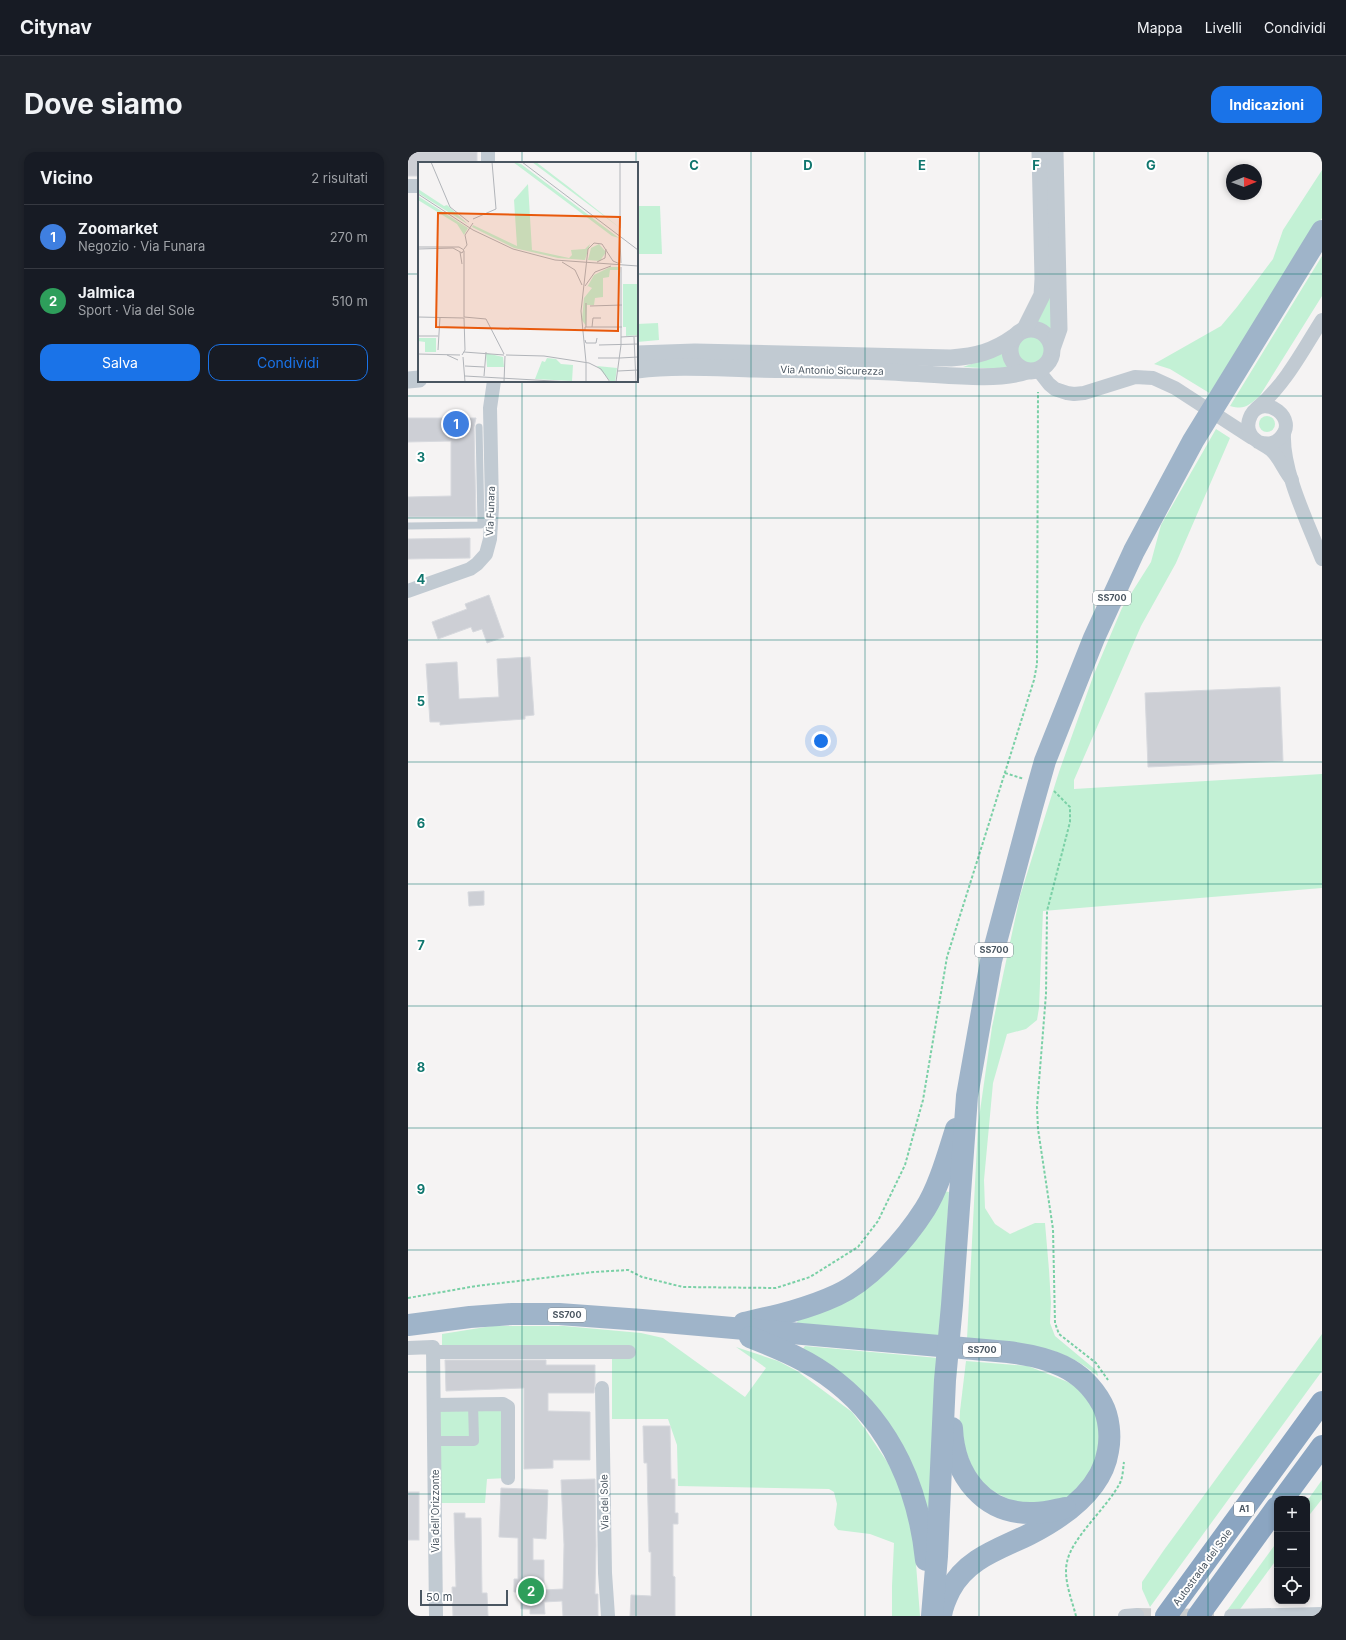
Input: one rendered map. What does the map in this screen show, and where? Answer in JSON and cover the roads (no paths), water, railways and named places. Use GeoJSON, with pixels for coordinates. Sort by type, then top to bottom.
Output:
{"type":"FeatureCollection","features":[{"type":"Feature","properties":{"kind":"highway","name":"SS700"},"geometry":{"type":"LineString","coordinates":[[949,1380],[952,1305],[967,1096],[991,960],[1045,761],[1094,638],[1134,552],[1193,441],[1322,231]]}},
{"type":"Feature","properties":{"kind":"highway"},"geometry":{"type":"LineString","coordinates":[[727,1327],[793,1312],[838,1295],[863,1279],[887,1258],[925,1208],[944,1166],[967,1096]]}},
{"type":"Feature","properties":{"kind":"highway","name":"SS700"},"geometry":{"type":"LineString","coordinates":[[408,1325],[512,1314],[559,1314],[727,1327],[811,1336],[1008,1352],[1041,1358],[1072,1370],[1085,1380],[1096,1392],[1103,1407],[1108,1424],[1110,1441],[1107,1457],[1101,1473],[1093,1486],[1072,1506]]}},
{"type":"Feature","properties":{"kind":"highway"},"geometry":{"type":"LineString","coordinates":[[727,1327],[782,1349],[801,1359],[835,1381],[862,1405],[888,1439],[905,1471],[923,1533],[932,1616]]}},
{"type":"Feature","properties":{"kind":"highway"},"geometry":{"type":"LineString","coordinates":[[932,1616],[949,1380]]}},
{"type":"Feature","properties":{"kind":"highway"},"geometry":{"type":"LineString","coordinates":[[949,1380],[953,1442],[956,1457],[962,1472],[978,1493],[989,1502],[1000,1507],[1022,1513],[1049,1512],[1072,1506]]}},
{"type":"Feature","properties":{"kind":"highway","name":"Autostrada del Sole"},"geometry":{"type":"LineString","coordinates":[[1166,1616],[1322,1402]]}},
{"type":"Feature","properties":{"kind":"highway"},"geometry":{"type":"LineString","coordinates":[[1285,1496],[1322,1446]]}},
{"type":"Feature","properties":{"kind":"highway"},"geometry":{"type":"LineString","coordinates":[[941,1616],[946,1598],[953,1585],[969,1566],[998,1548],[1044,1526],[1072,1506]]}},
{"type":"Feature","properties":{"kind":"highway","name":"A1"},"geometry":{"type":"LineString","coordinates":[[1198,1616],[1274,1512]]}},
{"type":"Feature","properties":{"kind":"street"},"geometry":{"type":"LineString","coordinates":[[1040,152],[1043,279],[1042,296],[1019,333],[1010,351],[1011,358],[1015,364],[1020,368],[1033,371],[1055,389],[1074,394],[1084,393],[1135,377],[1153,378],[1175,388],[1271,450],[1292,480]]}},
{"type":"Feature","properties":{"kind":"street"},"geometry":{"type":"LineString","coordinates":[[1033,371],[1047,364],[1051,359],[1053,346],[1059,329],[1055,152]]}},
{"type":"Feature","properties":{"kind":"street"},"geometry":{"type":"LineString","coordinates":[[1284,433],[1277,441],[1270,444],[1264,444],[1255,440],[1248,425],[1249,419],[1254,411],[1271,396],[1286,376],[1322,320]]}},
{"type":"Feature","properties":{"kind":"street"},"geometry":{"type":"LineString","coordinates":[[1019,333],[1032,328],[1040,330],[1046,333],[1053,346]]}},
{"type":"Feature","properties":{"kind":"street","name":"Via Antonio Sicurezza"},"geometry":{"type":"LineString","coordinates":[[638,354],[695,352],[951,358],[988,352],[1019,333]]}},
{"type":"Feature","properties":{"kind":"street","name":"Via Antonio Sicurezza"},"geometry":{"type":"LineString","coordinates":[[638,370],[653,368],[702,368],[874,371],[989,376],[1014,375],[1033,371]]}},
{"type":"Feature","properties":{"kind":"street"},"geometry":{"type":"LineString","coordinates":[[1286,376],[1281,400],[1286,422],[1284,445],[1292,480],[1322,558]]}},
{"type":"Feature","properties":{"kind":"street"},"geometry":{"type":"LineString","coordinates":[[408,380],[418,379]]}},
{"type":"Feature","properties":{"kind":"street","name":"Via Funara"},"geometry":{"type":"LineString","coordinates":[[408,591],[470,569],[486,554],[490,539],[492,507],[490,422],[494,382]]}},
{"type":"Feature","properties":{"kind":"street"},"geometry":{"type":"LineString","coordinates":[[1220,416],[1243,416],[1263,406],[1270,406],[1276,408],[1284,416]]}},
{"type":"Feature","properties":{"kind":"street"},"geometry":{"type":"LineString","coordinates":[[408,1348],[433,1347],[433,1352],[629,1352]]}},
{"type":"Feature","properties":{"kind":"street","name":"Via dell'Orizzonte"},"geometry":{"type":"LineString","coordinates":[[433,1352],[436,1616]]}},
{"type":"Feature","properties":{"kind":"street","name":"Via del Sole"},"geometry":{"type":"LineString","coordinates":[[602,1388],[605,1573],[608,1616]]}},
{"type":"Feature","properties":{"kind":"street"},"geometry":{"type":"LineString","coordinates":[[434,1441],[474,1441],[473,1404]]}},
{"type":"Feature","properties":{"kind":"street"},"geometry":{"type":"LineString","coordinates":[[434,1406],[503,1404],[508,1407],[508,1478]]}},
{"type":"Feature","properties":{"kind":"street"},"geometry":{"type":"LineString","coordinates":[[1231,1616],[1322,1614]]}},
{"type":"Feature","properties":{"kind":"lane"},"geometry":{"type":"LineString","coordinates":[[408,526],[481,525],[479,427]]}},
{"type":"Feature","properties":{"kind":"tunnel"},"geometry":{"type":"LineString","coordinates":[[1137,1615],[1220,1616]]}},
{"type":"Feature","properties":{"kind":"place","name":"Zoomarket"},"geometry":{"type":"Point","coordinates":[456,424]}},
{"type":"Feature","properties":{"kind":"place","name":"Jalmica"},"geometry":{"type":"Point","coordinates":[531,1591]}}]}
